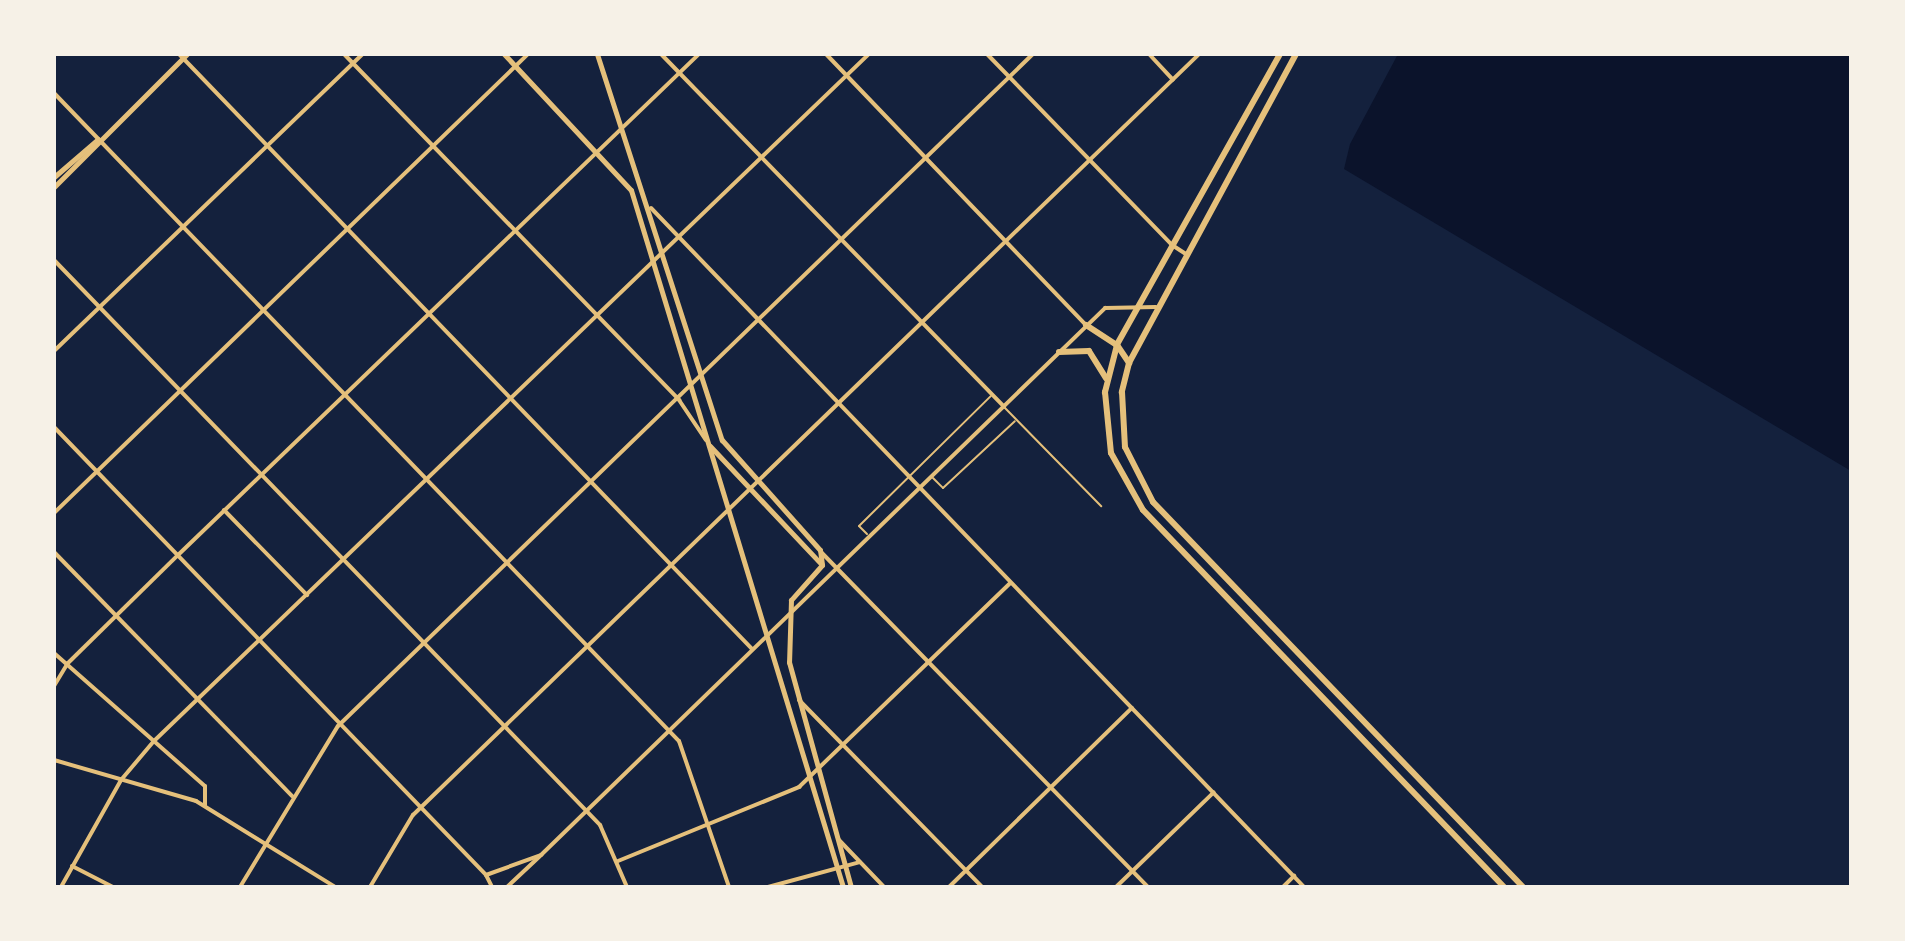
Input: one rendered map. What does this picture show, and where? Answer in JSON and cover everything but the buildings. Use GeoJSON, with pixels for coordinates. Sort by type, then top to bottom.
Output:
{"type":"FeatureCollection","features":[{"type":"Feature","properties":{"kind":"main road"},"geometry":{"type":"LineString","coordinates":[[504,54],[598,150],[631,190],[843,887]]}},
{"type":"Feature","properties":{"kind":"main road"},"geometry":{"type":"LineString","coordinates":[[597,54],[651,208],[722,440],[757,484],[820,550],[822,565]]}},
{"type":"Feature","properties":{"kind":"main road"},"geometry":{"type":"LineString","coordinates":[[1280,54],[1117,345],[1107,380],[1106,432],[1130,495],[1504,887]]}},
{"type":"Feature","properties":{"kind":"main road"},"geometry":{"type":"LineString","coordinates":[[1296,54],[1156,307],[1129,363],[1122,429],[1140,484],[1298,654],[1523,887]]}},
{"type":"Feature","properties":{"kind":"main road"},"geometry":{"type":"LineString","coordinates":[[54,187],[183,55]]}},
{"type":"Feature","properties":{"kind":"main road"},"geometry":{"type":"LineString","coordinates":[[54,177],[99,139]]}},
{"type":"Feature","properties":{"kind":"main road"},"geometry":{"type":"LineString","coordinates":[[1086,325],[1117,345],[1129,363]]}},
{"type":"Feature","properties":{"kind":"main road"},"geometry":{"type":"LineString","coordinates":[[1059,352],[1089,351],[1107,380]]}},
{"type":"Feature","properties":{"kind":"main road"},"geometry":{"type":"LineString","coordinates":[[707,441],[750,491],[822,565]]}},
{"type":"Feature","properties":{"kind":"main road"},"geometry":{"type":"LineString","coordinates":[[822,565],[793,595],[788,616],[797,698],[851,887]]}},
{"type":"Feature","properties":{"kind":"street"},"geometry":{"type":"LineString","coordinates":[[344,54],[679,400],[707,441]]}},
{"type":"Feature","properties":{"kind":"street"},"geometry":{"type":"LineString","coordinates":[[54,351],[363,54]]}},
{"type":"Feature","properties":{"kind":"street"},"geometry":{"type":"LineString","coordinates":[[54,513],[528,54]]}},
{"type":"Feature","properties":{"kind":"street"},"geometry":{"type":"LineString","coordinates":[[661,54],[1004,407]]}},
{"type":"Feature","properties":{"kind":"street"},"geometry":{"type":"LineString","coordinates":[[54,686],[67,664],[116,615],[699,54]]}},
{"type":"Feature","properties":{"kind":"street"},"geometry":{"type":"LineString","coordinates":[[826,54],[1086,325]]}},
{"type":"Feature","properties":{"kind":"street"},"geometry":{"type":"LineString","coordinates":[[61,887],[121,780],[154,741],[869,54]]}},
{"type":"Feature","properties":{"kind":"street"},"geometry":{"type":"LineString","coordinates":[[987,54],[1135,208],[1172,245],[1186,254]]}},
{"type":"Feature","properties":{"kind":"street"},"geometry":{"type":"LineString","coordinates":[[240,887],[292,796],[338,726],[702,379],[1033,54]]}},
{"type":"Feature","properties":{"kind":"street"},"geometry":{"type":"LineString","coordinates":[[1149,54],[1173,80]]}},
{"type":"Feature","properties":{"kind":"street"},"geometry":{"type":"LineString","coordinates":[[370,887],[421,808],[507,728],[1199,54]]}},
{"type":"Feature","properties":{"kind":"street"},"geometry":{"type":"LineString","coordinates":[[183,55],[752,649]]}},
{"type":"Feature","properties":{"kind":"street"},"geometry":{"type":"LineString","coordinates":[[54,93],[669,731],[688,756],[729,887]]}},
{"type":"Feature","properties":{"kind":"street"},"geometry":{"type":"LineString","coordinates":[[651,208],[1304,887]]}},
{"type":"Feature","properties":{"kind":"street"},"geometry":{"type":"LineString","coordinates":[[54,260],[586,811],[607,836],[627,887]]}},
{"type":"Feature","properties":{"kind":"street"},"geometry":{"type":"LineString","coordinates":[[507,887],[933,478],[1086,325],[1113,305],[1135,309],[1156,307]]}},
{"type":"Feature","properties":{"kind":"street"},"geometry":{"type":"LineString","coordinates":[[54,427],[338,726],[486,875],[492,887]]}},
{"type":"Feature","properties":{"kind":"street"},"geometry":{"type":"LineString","coordinates":[[224,510],[307,595]]}},
{"type":"Feature","properties":{"kind":"street"},"geometry":{"type":"LineString","coordinates":[[820,550],[1148,887]]}},
{"type":"Feature","properties":{"kind":"street"},"geometry":{"type":"LineString","coordinates":[[54,552],[292,796]]}},
{"type":"Feature","properties":{"kind":"street"},"geometry":{"type":"LineString","coordinates":[[822,565],[838,569]]}},
{"type":"Feature","properties":{"kind":"street"},"geometry":{"type":"LineString","coordinates":[[618,861],[795,789],[1010,583]]}},
{"type":"Feature","properties":{"kind":"street"},"geometry":{"type":"LineString","coordinates":[[54,653],[205,786],[205,805]]}},
{"type":"Feature","properties":{"kind":"street"},"geometry":{"type":"LineString","coordinates":[[797,698],[845,743],[982,887]]}},
{"type":"Feature","properties":{"kind":"street"},"geometry":{"type":"LineString","coordinates":[[949,887],[1132,708]]}},
{"type":"Feature","properties":{"kind":"street"},"geometry":{"type":"LineString","coordinates":[[54,760],[205,805],[335,887]]}},
{"type":"Feature","properties":{"kind":"street"},"geometry":{"type":"LineString","coordinates":[[1116,887],[1214,792]]}},
{"type":"Feature","properties":{"kind":"street"},"geometry":{"type":"LineString","coordinates":[[836,837],[884,887]]}},
{"type":"Feature","properties":{"kind":"street"},"geometry":{"type":"LineString","coordinates":[[486,875],[541,855]]}},
{"type":"Feature","properties":{"kind":"street"},"geometry":{"type":"LineString","coordinates":[[768,887],[860,862]]}},
{"type":"Feature","properties":{"kind":"street"},"geometry":{"type":"LineString","coordinates":[[72,866],[113,887]]}},
{"type":"Feature","properties":{"kind":"street"},"geometry":{"type":"LineString","coordinates":[[1283,887],[1294,876]]}},
{"type":"Feature","properties":{"kind":"lane"},"geometry":{"type":"LineString","coordinates":[[871,538],[859,526],[992,395]]}},
{"type":"Feature","properties":{"kind":"lane"},"geometry":{"type":"LineString","coordinates":[[1004,407],[1101,506]]}},
{"type":"Feature","properties":{"kind":"lane"},"geometry":{"type":"LineString","coordinates":[[933,478],[943,488],[1016,420]]}},
{"type":"Feature","properties":{"kind":"water"},"geometry":{"type":"Polygon","coordinates":[[[1398,54],[1851,54],[1851,471],[1344,169],[1350,144],[1398,54]]]}}]}
